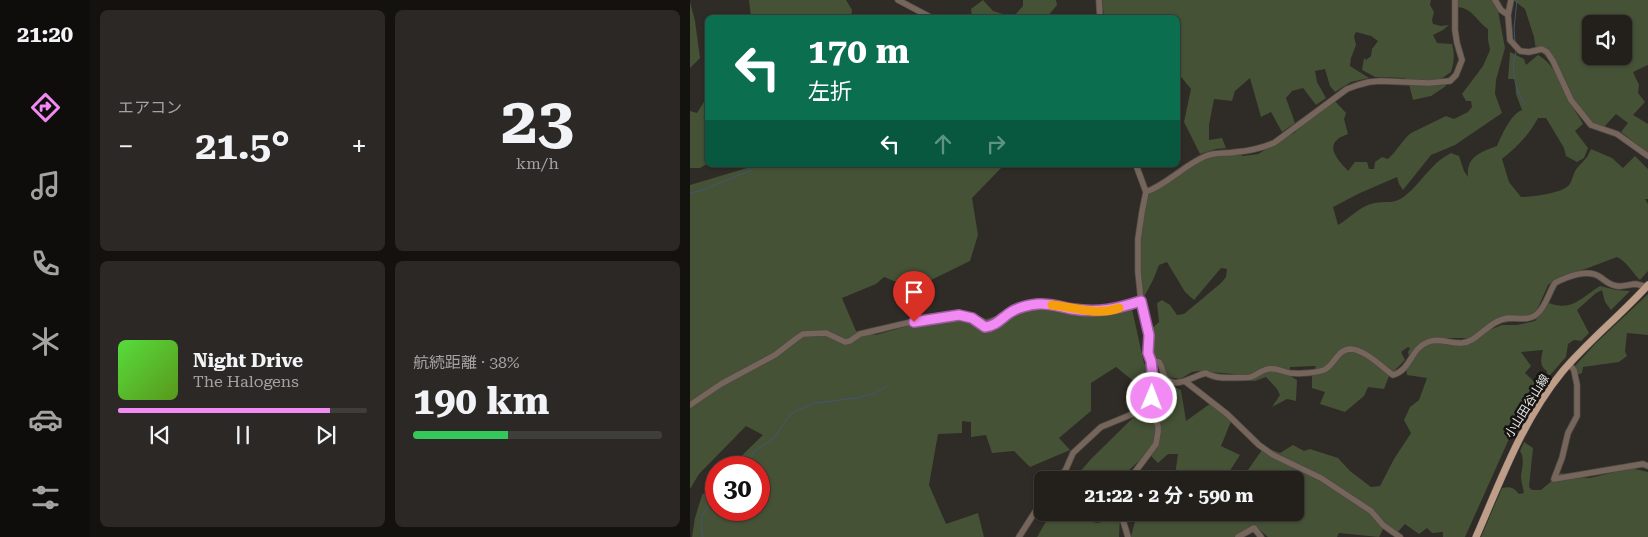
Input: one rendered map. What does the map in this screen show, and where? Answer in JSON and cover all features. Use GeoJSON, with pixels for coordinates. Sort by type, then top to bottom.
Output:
{"type":"FeatureCollection","features":[{"type":"Feature","properties":{"kind":"main road","name":"小山田谷山線"},"geometry":{"type":"LineString","coordinates":[[1476,537],[1527,425],[1540,403],[1569,364],[1647,286]]}},
{"type":"Feature","properties":{"kind":"street"},"geometry":{"type":"LineString","coordinates":[[899,0],[926,15]]}},
{"type":"Feature","properties":{"kind":"street"},"geometry":{"type":"LineString","coordinates":[[1099,0],[1100,15]]}},
{"type":"Feature","properties":{"kind":"street"},"geometry":{"type":"LineString","coordinates":[[1146,192],[1153,190],[1182,168],[1206,156],[1263,148],[1274,143],[1346,89],[1369,82],[1400,81],[1429,83],[1450,81],[1456,75],[1462,60],[1455,30],[1455,0]]}},
{"type":"Feature","properties":{"kind":"street"},"geometry":{"type":"LineString","coordinates":[[1495,0],[1501,10],[1508,15]]}},
{"type":"Feature","properties":{"kind":"street"},"geometry":{"type":"LineString","coordinates":[[1511,0],[1508,15],[1510,40],[1520,51],[1529,52],[1542,49],[1547,52],[1553,60],[1571,100],[1591,125],[1618,134],[1648,156]]}},
{"type":"Feature","properties":{"kind":"street"},"geometry":{"type":"LineString","coordinates":[[1136,471],[1158,439],[1158,426],[1152,406],[1153,378],[1148,353],[1149,335],[1141,301],[1138,272],[1138,239],[1146,192],[1137,167]]}},
{"type":"Feature","properties":{"kind":"street"},"geometry":{"type":"LineString","coordinates":[[1151,361],[1158,362],[1162,366],[1165,377],[1168,379],[1173,382],[1186,382],[1206,373],[1218,377],[1248,378],[1267,369],[1281,370],[1289,374],[1322,371],[1330,367],[1338,355],[1350,349],[1358,351],[1379,363],[1393,375],[1405,369],[1416,350],[1428,342],[1442,340],[1464,343],[1471,341],[1497,321],[1507,318],[1530,318],[1537,314],[1558,281],[1578,274],[1589,274],[1599,276],[1607,283],[1615,286],[1636,284],[1647,286]]}},
{"type":"Feature","properties":{"kind":"street"},"geometry":{"type":"LineString","coordinates":[[690,405],[721,384],[775,355],[797,338],[809,333],[826,333],[845,342],[860,334],[944,316],[967,316],[985,327],[992,327],[1009,313],[1019,308],[1038,304],[1086,311],[1108,310],[1141,301]]}},
{"type":"Feature","properties":{"kind":"street"},"geometry":{"type":"LineString","coordinates":[[1569,364],[1574,370],[1577,385],[1577,416],[1568,433],[1562,458],[1554,479],[1643,464],[1648,466]]}},
{"type":"Feature","properties":{"kind":"street"},"geometry":{"type":"LineString","coordinates":[[1186,382],[1227,414],[1259,445],[1273,455],[1321,478],[1371,511],[1383,525],[1400,537]]}},
{"type":"Feature","properties":{"kind":"street"},"geometry":{"type":"LineString","coordinates":[[1065,471],[1073,453],[1101,427],[1152,406]]}},
{"type":"Feature","properties":{"kind":"street"},"geometry":{"type":"LineString","coordinates":[[1019,537],[1034,514]]}},
{"type":"Feature","properties":{"kind":"street"},"geometry":{"type":"LineString","coordinates":[[1123,521],[1128,537]]}},
{"type":"Feature","properties":{"kind":"street"},"geometry":{"type":"LineString","coordinates":[[1238,537],[1254,528],[1261,537]]}},
{"type":"Feature","properties":{"kind":"green space"},"geometry":{"type":"Polygon","coordinates":[[[749,0],[846,0],[852,10],[851,15],[751,15],[749,0]]]}},
{"type":"Feature","properties":{"kind":"green space"},"geometry":{"type":"Polygon","coordinates":[[[983,0],[993,11],[1006,15],[972,15],[971,9],[983,0]]]}},
{"type":"Feature","properties":{"kind":"green space"},"geometry":{"type":"Polygon","coordinates":[[[1023,0],[1056,0],[1057,5],[1049,15],[1015,15],[1023,6],[1023,0]]]}},
{"type":"Feature","properties":{"kind":"green space"},"geometry":{"type":"Polygon","coordinates":[[[1102,0],[1431,0],[1430,5],[1434,12],[1433,24],[1449,25],[1433,35],[1437,43],[1452,44],[1453,65],[1451,72],[1441,79],[1446,86],[1431,96],[1413,100],[1409,84],[1405,78],[1375,77],[1362,70],[1364,58],[1366,60],[1371,56],[1372,49],[1378,41],[1371,36],[1356,32],[1354,36],[1356,45],[1350,66],[1369,78],[1351,82],[1335,92],[1330,86],[1325,69],[1315,71],[1317,82],[1326,98],[1316,105],[1303,88],[1292,91],[1286,98],[1295,123],[1282,132],[1271,112],[1261,117],[1250,78],[1235,91],[1232,101],[1214,99],[1209,125],[1209,140],[1222,138],[1226,148],[1200,154],[1184,122],[1191,89],[1180,77],[1180,15],[1104,15],[1102,0]]]}},
{"type":"Feature","properties":{"kind":"green space"},"geometry":{"type":"Polygon","coordinates":[[[1457,0],[1496,0],[1505,48],[1496,80],[1495,94],[1502,113],[1455,145],[1431,155],[1403,190],[1397,177],[1333,207],[1338,225],[1370,204],[1399,200],[1409,193],[1437,163],[1451,153],[1459,156],[1468,177],[1469,165],[1475,156],[1497,146],[1510,121],[1522,110],[1516,94],[1515,79],[1508,79],[1510,52],[1524,59],[1526,65],[1538,55],[1554,70],[1561,83],[1570,103],[1583,124],[1575,131],[1588,148],[1584,158],[1577,162],[1566,156],[1564,148],[1546,118],[1538,118],[1531,130],[1502,159],[1509,182],[1521,197],[1547,194],[1566,188],[1569,185],[1576,169],[1587,157],[1591,149],[1612,158],[1623,168],[1635,156],[1648,169],[1648,199],[1645,199],[1648,204],[1648,271],[1640,280],[1617,257],[1562,276],[1548,285],[1533,319],[1501,323],[1470,338],[1437,338],[1417,347],[1409,356],[1410,348],[1408,347],[1401,352],[1405,360],[1389,376],[1384,389],[1368,387],[1364,396],[1345,412],[1320,404],[1325,392],[1312,388],[1312,377],[1316,366],[1290,367],[1290,376],[1297,380],[1296,401],[1287,399],[1272,407],[1280,395],[1266,377],[1255,381],[1242,380],[1233,374],[1199,371],[1192,372],[1180,379],[1163,374],[1159,361],[1150,356],[1151,329],[1159,322],[1157,303],[1162,300],[1170,305],[1177,315],[1184,314],[1221,283],[1226,277],[1227,269],[1221,268],[1194,300],[1185,292],[1167,262],[1159,265],[1144,297],[1151,318],[1145,320],[1138,277],[1141,259],[1138,227],[1150,193],[1164,186],[1184,170],[1207,158],[1236,153],[1243,156],[1258,154],[1294,133],[1333,99],[1346,113],[1344,119],[1348,134],[1340,137],[1333,148],[1336,156],[1348,171],[1355,162],[1367,162],[1369,169],[1374,169],[1375,162],[1382,157],[1388,159],[1411,133],[1446,116],[1454,119],[1468,112],[1472,107],[1471,101],[1466,101],[1462,94],[1483,66],[1490,50],[1488,29],[1471,12],[1457,7],[1457,0]]]}},
{"type":"Feature","properties":{"kind":"green space"},"geometry":{"type":"Polygon","coordinates":[[[1513,0],[1648,0],[1648,65],[1633,72],[1639,85],[1638,93],[1645,102],[1633,115],[1648,124],[1648,153],[1621,132],[1628,123],[1616,114],[1603,128],[1579,113],[1573,104],[1565,78],[1551,60],[1536,50],[1525,9],[1513,0]]]}},
{"type":"Feature","properties":{"kind":"green space"},"geometry":{"type":"Polygon","coordinates":[[[690,2],[695,21],[700,58],[690,68],[690,2]]]}},
{"type":"Feature","properties":{"kind":"green space"},"geometry":{"type":"Polygon","coordinates":[[[705,100],[705,165],[700,168],[690,168],[690,111],[697,113],[705,100]]]}},
{"type":"Feature","properties":{"kind":"green space"},"geometry":{"type":"Polygon","coordinates":[[[747,167],[1002,167],[972,198],[978,235],[970,261],[929,281],[926,294],[884,277],[876,284],[842,298],[856,331],[876,335],[921,322],[969,312],[986,319],[1031,305],[1071,310],[1131,305],[1144,363],[1156,379],[1181,390],[1186,421],[1211,403],[1232,419],[1221,446],[1240,455],[1230,471],[1176,471],[1178,454],[1168,454],[1158,463],[1148,453],[1128,471],[1081,471],[1146,405],[1144,381],[1132,380],[1116,367],[1091,383],[1091,411],[1059,438],[1070,450],[1030,467],[1014,451],[992,453],[986,435],[971,437],[971,422],[962,421],[962,433],[938,434],[929,485],[946,524],[978,513],[984,537],[692,537],[695,518],[702,495],[705,492],[705,521],[770,521],[770,456],[741,456],[763,435],[746,426],[717,456],[705,456],[705,468],[690,489],[690,185],[747,167]]]}},
{"type":"Feature","properties":{"kind":"green space"},"geometry":{"type":"Polygon","coordinates":[[[1600,286],[1630,291],[1611,310],[1605,302],[1602,290],[1577,310],[1589,333],[1581,341],[1574,340],[1568,344],[1566,357],[1545,381],[1547,371],[1544,369],[1541,359],[1543,350],[1521,352],[1531,366],[1525,373],[1541,388],[1522,410],[1465,537],[1443,537],[1443,532],[1432,533],[1427,528],[1419,534],[1405,524],[1396,534],[1385,525],[1379,537],[1339,533],[1337,537],[1268,537],[1254,525],[1239,537],[1131,537],[1135,521],[1304,521],[1304,471],[1247,471],[1264,447],[1280,453],[1293,445],[1304,451],[1310,449],[1338,458],[1350,471],[1371,487],[1380,486],[1394,459],[1411,433],[1404,420],[1410,407],[1419,400],[1427,378],[1407,375],[1406,368],[1418,350],[1432,342],[1474,341],[1489,330],[1502,325],[1517,325],[1535,321],[1549,303],[1564,306],[1582,299],[1600,286]]]}},
{"type":"Feature","properties":{"kind":"green space"},"geometry":{"type":"Polygon","coordinates":[[[1648,294],[1648,335],[1627,333],[1625,351],[1627,356],[1619,362],[1583,367],[1582,373],[1577,375],[1574,367],[1595,344],[1648,294]]]}},
{"type":"Feature","properties":{"kind":"green space"},"geometry":{"type":"Polygon","coordinates":[[[1524,442],[1533,448],[1529,487],[1532,490],[1541,490],[1561,473],[1574,477],[1590,478],[1631,468],[1648,472],[1648,537],[1481,537],[1502,488],[1510,487],[1519,494],[1524,493],[1521,476],[1523,460],[1520,451],[1524,442]]]}},
{"type":"Feature","properties":{"kind":"green space"},"geometry":{"type":"Polygon","coordinates":[[[1046,521],[1085,521],[1098,523],[1120,521],[1119,537],[1037,537],[1046,521]]]}},
{"type":"Feature","properties":{"kind":"waterway"},"geometry":{"type":"LineString","coordinates":[[1515,41],[1514,29],[1517,0]]}},
{"type":"Feature","properties":{"kind":"waterway"},"geometry":{"type":"LineString","coordinates":[[1516,52],[1513,65],[1514,79],[1525,105]]}},
{"type":"Feature","properties":{"kind":"waterway"},"geometry":{"type":"LineString","coordinates":[[690,193],[700,191],[752,170],[753,167]]}},
{"type":"Feature","properties":{"kind":"waterway"},"geometry":{"type":"LineString","coordinates":[[751,456],[755,451],[774,438],[786,420],[795,411],[815,403],[873,394],[887,387]]}},
{"type":"Feature","properties":{"kind":"waterway"},"geometry":{"type":"LineString","coordinates":[[703,537],[701,525],[705,511]]}},
{"type":"Feature","properties":{"kind":"slow traffic"},"geometry":{"type":"LineString","coordinates":[[1052,305],[1086,311],[1114,310],[1119,308]]}},
{"type":"Feature","properties":{"kind":"route"},"geometry":{"type":"LineString","coordinates":[[914,322],[959,315],[972,318],[985,327],[992,327],[1009,313],[1019,308],[1038,304],[1086,311],[1114,310],[1141,301],[1149,335],[1148,353],[1153,378],[1152,398]]}}]}
